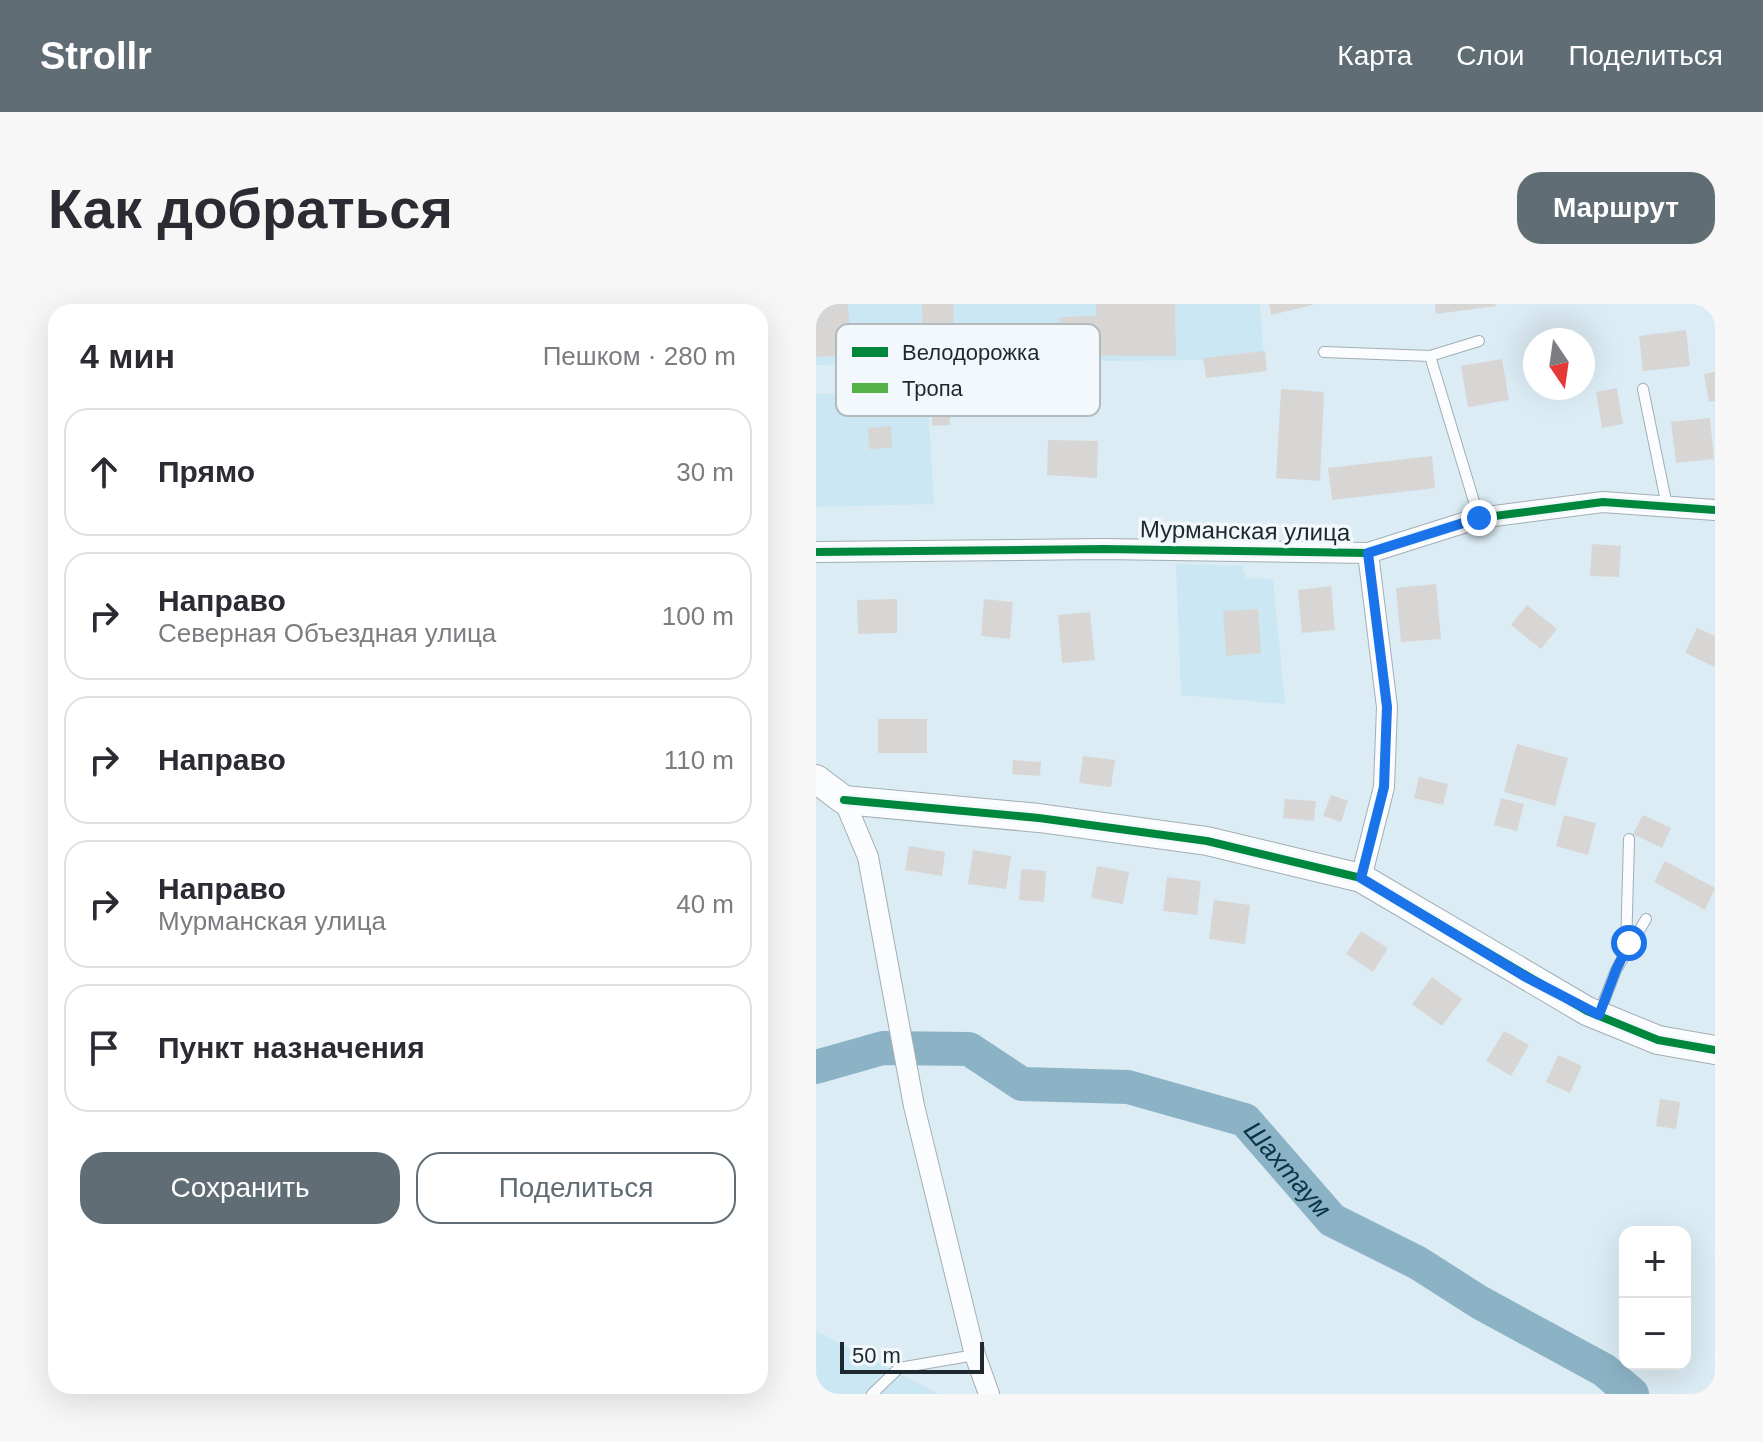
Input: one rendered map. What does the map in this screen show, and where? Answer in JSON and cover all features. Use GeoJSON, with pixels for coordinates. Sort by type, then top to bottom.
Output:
{"type":"FeatureCollection","features":[{"type":"Feature","properties":{"kind":"street","name":"Мурманская улица"},"geometry":{"type":"LineString","coordinates":[[816,552],[1103,549],[1368,553],[1479,518],[1603,502],[1715,510]]}},
{"type":"Feature","properties":{"kind":"street"},"geometry":{"type":"LineString","coordinates":[[1361,878],[1384,787],[1387,707],[1368,553]]}},
{"type":"Feature","properties":{"kind":"street"},"geometry":{"type":"LineString","coordinates":[[816,779],[844,800],[868,857],[914,1106],[975,1355],[989,1394]]}},
{"type":"Feature","properties":{"kind":"street"},"geometry":{"type":"LineString","coordinates":[[844,800],[1039,818],[1207,841],[1361,878],[1524,976],[1599,1015],[1658,1040],[1715,1050]]}},
{"type":"Feature","properties":{"kind":"lane"},"geometry":{"type":"LineString","coordinates":[[1324,352],[1430,356],[1479,341]]}},
{"type":"Feature","properties":{"kind":"lane"},"geometry":{"type":"LineString","coordinates":[[1430,356],[1479,518]]}},
{"type":"Feature","properties":{"kind":"lane"},"geometry":{"type":"LineString","coordinates":[[1643,389],[1667,506]]}},
{"type":"Feature","properties":{"kind":"lane"},"geometry":{"type":"LineString","coordinates":[[1626,950],[1629,839]]}},
{"type":"Feature","properties":{"kind":"lane"},"geometry":{"type":"LineString","coordinates":[[1599,1015],[1626,950],[1646,919]]}},
{"type":"Feature","properties":{"kind":"lane"},"geometry":{"type":"LineString","coordinates":[[872,1394],[899,1368],[975,1355]]}},
{"type":"Feature","properties":{"kind":"shaded area"},"geometry":{"type":"Polygon","coordinates":[[[816,304],[1260,304],[1264,359],[1100,361],[1100,324],[836,324],[836,365],[816,365],[816,304]]]}},
{"type":"Feature","properties":{"kind":"shaded area"},"geometry":{"type":"Polygon","coordinates":[[[836,393],[836,416],[929,416],[934,504],[816,507],[816,394],[836,393]]]}},
{"type":"Feature","properties":{"kind":"shaded area"},"geometry":{"type":"Polygon","coordinates":[[[1176,564],[1242,566],[1246,578],[1273,579],[1285,704],[1181,695],[1176,564]]]}},
{"type":"Feature","properties":{"kind":"shaded area"},"geometry":{"type":"Polygon","coordinates":[[[816,1331],[939,1394],[816,1394],[816,1331]]]}},
{"type":"Feature","properties":{"kind":"building"},"geometry":{"type":"Polygon","coordinates":[[[816,304],[848,304],[849,324],[836,324],[836,356],[816,357],[816,304]]]}},
{"type":"Feature","properties":{"kind":"building"},"geometry":{"type":"Polygon","coordinates":[[[922,304],[953,304],[954,324],[922,324],[922,304]]]}},
{"type":"Feature","properties":{"kind":"building"},"geometry":{"type":"Polygon","coordinates":[[[1096,304],[1175,304],[1176,356],[1100,355],[1100,324],[1059,324],[1059,317],[1096,316],[1096,304]]]}},
{"type":"Feature","properties":{"kind":"building"},"geometry":{"type":"Polygon","coordinates":[[[1269,304],[1313,304],[1313,305],[1271,315],[1269,304]]]}},
{"type":"Feature","properties":{"kind":"building"},"geometry":{"type":"Polygon","coordinates":[[[1435,304],[1495,304],[1496,306],[1436,314],[1435,304]]]}},
{"type":"Feature","properties":{"kind":"building"},"geometry":{"type":"Polygon","coordinates":[[[1686,330],[1690,366],[1643,371],[1639,336],[1686,330]]]}},
{"type":"Feature","properties":{"kind":"building"},"geometry":{"type":"Polygon","coordinates":[[[1265,351],[1267,371],[1206,378],[1203,358],[1265,351]]]}},
{"type":"Feature","properties":{"kind":"building"},"geometry":{"type":"Polygon","coordinates":[[[1502,359],[1509,400],[1468,407],[1461,366],[1502,359]]]}},
{"type":"Feature","properties":{"kind":"building"},"geometry":{"type":"Polygon","coordinates":[[[1715,372],[1715,401],[1709,402],[1704,374],[1715,372]]]}},
{"type":"Feature","properties":{"kind":"building"},"geometry":{"type":"Polygon","coordinates":[[[1617,388],[1623,424],[1602,428],[1596,392],[1617,388]]]}},
{"type":"Feature","properties":{"kind":"building"},"geometry":{"type":"Polygon","coordinates":[[[1281,389],[1324,392],[1320,481],[1276,478],[1281,389]]]}},
{"type":"Feature","properties":{"kind":"building"},"geometry":{"type":"Polygon","coordinates":[[[932,416],[950,416],[950,425],[932,426],[932,416]]]}},
{"type":"Feature","properties":{"kind":"building"},"geometry":{"type":"Polygon","coordinates":[[[1710,418],[1714,459],[1676,463],[1671,422],[1710,418]]]}},
{"type":"Feature","properties":{"kind":"building"},"geometry":{"type":"Polygon","coordinates":[[[891,426],[892,448],[869,449],[868,428],[891,426]]]}},
{"type":"Feature","properties":{"kind":"building"},"geometry":{"type":"Polygon","coordinates":[[[1048,440],[1098,441],[1097,478],[1047,475],[1048,440]]]}},
{"type":"Feature","properties":{"kind":"building"},"geometry":{"type":"Polygon","coordinates":[[[1432,456],[1435,488],[1332,500],[1328,468],[1432,456]]]}},
{"type":"Feature","properties":{"kind":"building"},"geometry":{"type":"Polygon","coordinates":[[[1592,544],[1621,546],[1619,577],[1590,576],[1592,544]]]}},
{"type":"Feature","properties":{"kind":"building"},"geometry":{"type":"Polygon","coordinates":[[[1436,584],[1441,639],[1401,642],[1396,588],[1436,584]]]}},
{"type":"Feature","properties":{"kind":"building"},"geometry":{"type":"Polygon","coordinates":[[[1331,586],[1335,630],[1302,633],[1298,590],[1331,586]]]}},
{"type":"Feature","properties":{"kind":"building"},"geometry":{"type":"Polygon","coordinates":[[[897,599],[897,633],[858,634],[857,600],[897,599]]]}},
{"type":"Feature","properties":{"kind":"building"},"geometry":{"type":"Polygon","coordinates":[[[984,599],[1013,602],[1010,639],[981,636],[984,599]]]}},
{"type":"Feature","properties":{"kind":"building"},"geometry":{"type":"Polygon","coordinates":[[[1527,605],[1557,629],[1541,649],[1511,625],[1527,605]]]}},
{"type":"Feature","properties":{"kind":"building"},"geometry":{"type":"Polygon","coordinates":[[[1258,609],[1261,653],[1226,656],[1223,611],[1258,609]]]}},
{"type":"Feature","properties":{"kind":"building"},"geometry":{"type":"Polygon","coordinates":[[[1090,612],[1095,660],[1062,663],[1058,615],[1090,612]]]}},
{"type":"Feature","properties":{"kind":"building"},"geometry":{"type":"Polygon","coordinates":[[[1697,628],[1715,636],[1715,667],[1685,653],[1697,628]]]}},
{"type":"Feature","properties":{"kind":"building"},"geometry":{"type":"Polygon","coordinates":[[[878,719],[927,719],[927,753],[878,753],[878,719]]]}},
{"type":"Feature","properties":{"kind":"building"},"geometry":{"type":"Polygon","coordinates":[[[1517,744],[1568,758],[1555,806],[1504,792],[1517,744]]]}},
{"type":"Feature","properties":{"kind":"building"},"geometry":{"type":"Polygon","coordinates":[[[1083,756],[1115,760],[1111,787],[1079,783],[1083,756]]]}},
{"type":"Feature","properties":{"kind":"building"},"geometry":{"type":"Polygon","coordinates":[[[1013,760],[1041,762],[1040,776],[1012,774],[1013,760]]]}},
{"type":"Feature","properties":{"kind":"building"},"geometry":{"type":"Polygon","coordinates":[[[1419,777],[1448,784],[1443,805],[1414,798],[1419,777]]]}},
{"type":"Feature","properties":{"kind":"building"},"geometry":{"type":"Polygon","coordinates":[[[1331,795],[1348,801],[1341,822],[1323,816],[1331,795]]]}},
{"type":"Feature","properties":{"kind":"building"},"geometry":{"type":"Polygon","coordinates":[[[1501,798],[1524,804],[1517,831],[1494,825],[1501,798]]]}},
{"type":"Feature","properties":{"kind":"building"},"geometry":{"type":"Polygon","coordinates":[[[1285,799],[1316,801],[1314,821],[1283,818],[1285,799]]]}},
{"type":"Feature","properties":{"kind":"building"},"geometry":{"type":"Polygon","coordinates":[[[1564,815],[1596,823],[1588,855],[1556,846],[1564,815]]]}},
{"type":"Feature","properties":{"kind":"building"},"geometry":{"type":"Polygon","coordinates":[[[1643,815],[1671,828],[1662,848],[1633,834],[1643,815]]]}},
{"type":"Feature","properties":{"kind":"building"},"geometry":{"type":"Polygon","coordinates":[[[909,846],[945,852],[942,876],[905,870],[909,846]]]}},
{"type":"Feature","properties":{"kind":"building"},"geometry":{"type":"Polygon","coordinates":[[[973,850],[1011,856],[1006,889],[968,884],[973,850]]]}},
{"type":"Feature","properties":{"kind":"building"},"geometry":{"type":"Polygon","coordinates":[[[1665,861],[1715,888],[1705,910],[1654,882],[1665,861]]]}},
{"type":"Feature","properties":{"kind":"building"},"geometry":{"type":"Polygon","coordinates":[[[1097,866],[1129,872],[1123,904],[1091,898],[1097,866]]]}},
{"type":"Feature","properties":{"kind":"building"},"geometry":{"type":"Polygon","coordinates":[[[1021,869],[1046,871],[1044,902],[1019,900],[1021,869]]]}},
{"type":"Feature","properties":{"kind":"building"},"geometry":{"type":"Polygon","coordinates":[[[1167,877],[1201,881],[1197,915],[1163,911],[1167,877]]]}},
{"type":"Feature","properties":{"kind":"building"},"geometry":{"type":"Polygon","coordinates":[[[1214,900],[1250,905],[1245,944],[1209,939],[1214,900]]]}},
{"type":"Feature","properties":{"kind":"building"},"geometry":{"type":"Polygon","coordinates":[[[1361,931],[1388,948],[1373,972],[1346,954],[1361,931]]]}},
{"type":"Feature","properties":{"kind":"building"},"geometry":{"type":"Polygon","coordinates":[[[1432,977],[1462,999],[1442,1026],[1412,1004],[1432,977]]]}},
{"type":"Feature","properties":{"kind":"building"},"geometry":{"type":"Polygon","coordinates":[[[1504,1031],[1529,1045],[1511,1076],[1486,1061],[1504,1031]]]}},
{"type":"Feature","properties":{"kind":"building"},"geometry":{"type":"Polygon","coordinates":[[[1558,1055],[1582,1066],[1570,1093],[1546,1082],[1558,1055]]]}},
{"type":"Feature","properties":{"kind":"building"},"geometry":{"type":"Polygon","coordinates":[[[1660,1099],[1680,1102],[1676,1129],[1656,1126],[1660,1099]]]}},
{"type":"Feature","properties":{"kind":"waterway","name":"Шахтаум"},"geometry":{"type":"LineString","coordinates":[[816,1067],[883,1048],[969,1049],[1022,1084],[1128,1087],[1245,1120],[1332,1220],[1418,1263],[1479,1302],[1604,1370],[1632,1394]]}},
{"type":"Feature","properties":{"kind":"marked path"},"geometry":{"type":"LineString","coordinates":[[1361,878],[1384,787],[1387,707],[1368,553]]}},
{"type":"Feature","properties":{"kind":"cycle path"},"geometry":{"type":"LineString","coordinates":[[816,552],[1103,549],[1368,553],[1479,518],[1603,502],[1715,510]]}},
{"type":"Feature","properties":{"kind":"cycle path"},"geometry":{"type":"LineString","coordinates":[[844,800],[1039,818],[1207,841],[1361,878],[1587,1011],[1658,1040],[1715,1050]]}},
{"type":"Feature","properties":{"kind":"route"},"geometry":{"type":"LineString","coordinates":[[1479,518],[1368,553],[1387,707],[1384,787],[1361,878],[1524,976],[1599,1015],[1629,943]]}}]}
